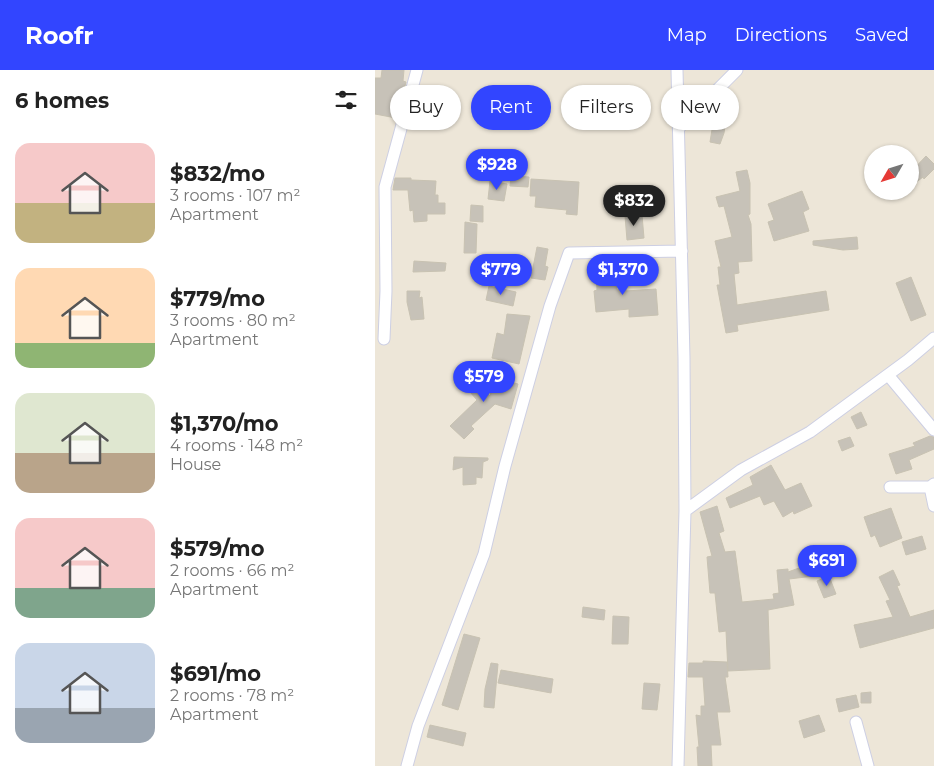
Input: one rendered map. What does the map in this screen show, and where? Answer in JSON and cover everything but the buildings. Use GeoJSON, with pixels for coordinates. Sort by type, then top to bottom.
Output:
{"type":"FeatureCollection","features":[{"type":"Feature","properties":{"kind":"street"},"geometry":{"type":"LineString","coordinates":[[384,339],[386,291],[380,187],[417,70]]}},
{"type":"Feature","properties":{"kind":"street"},"geometry":{"type":"LineString","coordinates":[[677,70],[678,85]]}},
{"type":"Feature","properties":{"kind":"street"},"geometry":{"type":"LineString","coordinates":[[722,85],[737,70]]}},
{"type":"Feature","properties":{"kind":"street"},"geometry":{"type":"LineString","coordinates":[[678,766],[685,511],[685,368],[679,130]]}},
{"type":"Feature","properties":{"kind":"street"},"geometry":{"type":"LineString","coordinates":[[407,766],[418,726],[484,554],[505,466],[550,306],[569,253],[682,251]]}},
{"type":"Feature","properties":{"kind":"street"},"geometry":{"type":"LineString","coordinates":[[685,511],[741,470],[810,432],[888,375],[934,338]]}},
{"type":"Feature","properties":{"kind":"street"},"geometry":{"type":"LineString","coordinates":[[888,375],[934,430]]}},
{"type":"Feature","properties":{"kind":"street"},"geometry":{"type":"LineString","coordinates":[[890,487],[932,486],[934,506]]}},
{"type":"Feature","properties":{"kind":"street"},"geometry":{"type":"LineString","coordinates":[[856,722],[868,766]]}}]}
